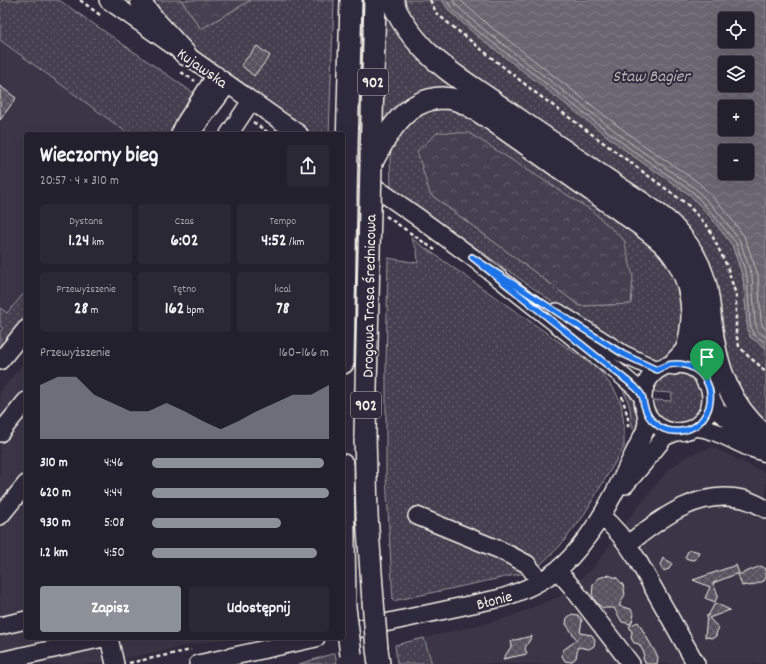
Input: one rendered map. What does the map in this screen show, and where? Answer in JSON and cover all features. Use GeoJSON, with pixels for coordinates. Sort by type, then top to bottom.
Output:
{"type":"FeatureCollection","features":[{"type":"Feature","properties":{"kind":"main road"},"geometry":{"type":"LineString","coordinates":[[141,0],[143,6],[154,20],[186,55]]}},
{"type":"Feature","properties":{"kind":"main road"},"geometry":{"type":"LineString","coordinates":[[346,0],[350,37]]}},
{"type":"Feature","properties":{"kind":"main road","name":"Drogowa Trasa Średnicowa"},"geometry":{"type":"LineString","coordinates":[[345,255],[345,156],[351,0]]}},
{"type":"Feature","properties":{"kind":"main road","name":"Drogowa Trasa Średnicowa"},"geometry":{"type":"LineString","coordinates":[[375,0],[365,434],[367,515],[378,657]]}},
{"type":"Feature","properties":{"kind":"main road"},"geometry":{"type":"LineString","coordinates":[[393,0],[397,11],[408,30],[423,48],[443,66],[520,121],[659,215],[680,235],[696,259],[708,291],[715,347],[720,370],[727,387],[749,421],[766,436]]}},
{"type":"Feature","properties":{"kind":"main road"},"geometry":{"type":"LineString","coordinates":[[371,164],[382,142],[399,119],[409,110],[425,101],[442,98],[459,101],[472,107],[492,120],[638,223],[659,239],[676,259],[682,270],[692,303],[692,319],[687,348],[681,357],[666,367]]}},
{"type":"Feature","properties":{"kind":"main road"},"geometry":{"type":"LineString","coordinates":[[708,291],[702,362],[709,390]]}},
{"type":"Feature","properties":{"kind":"main road"},"geometry":{"type":"LineString","coordinates":[[345,607],[352,659]]}},
{"type":"Feature","properties":{"kind":"street","name":"Kujawska"},"geometry":{"type":"LineString","coordinates":[[108,0],[296,132]]}},
{"type":"Feature","properties":{"kind":"street"},"geometry":{"type":"LineString","coordinates":[[181,132],[185,123],[222,80]]}},
{"type":"Feature","properties":{"kind":"street"},"geometry":{"type":"LineString","coordinates":[[190,132],[194,129],[222,80]]}},
{"type":"Feature","properties":{"kind":"street"},"geometry":{"type":"LineString","coordinates":[[230,132],[251,101]]}},
{"type":"Feature","properties":{"kind":"street"},"geometry":{"type":"LineString","coordinates":[[345,156],[419,218],[472,257],[620,374],[635,387],[649,417],[659,427],[676,432],[695,427],[708,428],[749,447],[766,453]]}},
{"type":"Feature","properties":{"kind":"street"},"geometry":{"type":"LineString","coordinates":[[472,257],[623,354],[666,367]]}},
{"type":"Feature","properties":{"kind":"street"},"geometry":{"type":"LineString","coordinates":[[0,361],[24,331]]}},
{"type":"Feature","properties":{"kind":"street"},"geometry":{"type":"LineString","coordinates":[[644,404],[644,388],[651,376],[666,367],[682,364],[690,366],[698,371],[709,390],[717,410],[766,446]]}},
{"type":"Feature","properties":{"kind":"street"},"geometry":{"type":"LineString","coordinates":[[695,427],[708,412],[710,405],[709,390]]}},
{"type":"Feature","properties":{"kind":"street"},"geometry":{"type":"LineString","coordinates":[[0,432],[24,403]]}},
{"type":"Feature","properties":{"kind":"street","name":"Błonie"},"geometry":{"type":"LineString","coordinates":[[605,510],[645,431],[647,423],[644,404]]}},
{"type":"Feature","properties":{"kind":"street","name":"Błonie"},"geometry":{"type":"LineString","coordinates":[[345,632],[501,598],[524,590],[540,582],[557,570],[571,557],[605,510],[662,440],[667,435],[676,432]]}},
{"type":"Feature","properties":{"kind":"street"},"geometry":{"type":"LineString","coordinates":[[0,516],[24,486]]}},
{"type":"Feature","properties":{"kind":"street"},"geometry":{"type":"LineString","coordinates":[[628,544],[662,518],[694,502],[712,497],[745,499],[766,508]]}},
{"type":"Feature","properties":{"kind":"street"},"geometry":{"type":"LineString","coordinates":[[605,510],[609,523],[628,544],[696,664]]}},
{"type":"Feature","properties":{"kind":"street"},"geometry":{"type":"LineString","coordinates":[[417,516],[500,550],[527,564],[540,582]]}},
{"type":"Feature","properties":{"kind":"street"},"geometry":{"type":"LineString","coordinates":[[557,570],[572,587],[631,664]]}},
{"type":"Feature","properties":{"kind":"street"},"geometry":{"type":"LineString","coordinates":[[0,626],[24,620]]}},
{"type":"Feature","properties":{"kind":"street"},"geometry":{"type":"LineString","coordinates":[[0,660],[93,640]]}},
{"type":"Feature","properties":{"kind":"street"},"geometry":{"type":"LineString","coordinates":[[109,640],[115,664]]}},
{"type":"Feature","properties":{"kind":"street"},"geometry":{"type":"LineString","coordinates":[[196,657],[303,640]]}},
{"type":"Feature","properties":{"kind":"path"},"geometry":{"type":"LineString","coordinates":[[126,664],[196,657]]}},
{"type":"Feature","properties":{"kind":"shaded area"},"geometry":{"type":"Polygon","coordinates":[[[0,40],[126,132],[24,132],[24,293],[7,313],[0,308],[0,40]]]}},
{"type":"Feature","properties":{"kind":"shaded area"},"geometry":{"type":"Polygon","coordinates":[[[24,362],[24,640],[215,640],[97,664],[0,664],[0,392],[24,362]]]}},
{"type":"Feature","properties":{"kind":"shaded area"},"geometry":{"type":"Polygon","coordinates":[[[712,447],[766,473],[766,664],[432,664],[424,638],[504,619],[561,596],[594,567],[626,522],[668,470],[687,456],[712,447]]]}},
{"type":"Feature","properties":{"kind":"green space"},"geometry":{"type":"Polygon","coordinates":[[[2,0],[59,0],[195,94],[171,132],[126,132],[0,40],[0,3],[2,0]]]}},
{"type":"Feature","properties":{"kind":"green space"},"geometry":{"type":"Polygon","coordinates":[[[147,0],[181,0],[201,29],[251,0],[334,0],[329,132],[310,132],[209,62],[167,26],[147,0]]]}},
{"type":"Feature","properties":{"kind":"green space"},"geometry":{"type":"Polygon","coordinates":[[[181,0],[251,0],[201,29],[181,0]]]}},
{"type":"Feature","properties":{"kind":"green space"},"geometry":{"type":"Polygon","coordinates":[[[401,0],[442,0],[450,12],[630,154],[690,195],[712,219],[732,245],[743,277],[747,324],[750,337],[766,348],[766,429],[734,390],[680,220],[579,148],[527,117],[439,54],[419,34],[401,0]]]}},
{"type":"Feature","properties":{"kind":"green space"},"geometry":{"type":"Polygon","coordinates":[[[385,5],[681,257],[454,92],[386,123],[382,122],[385,5]]]}},
{"type":"Feature","properties":{"kind":"green space"},"geometry":{"type":"Polygon","coordinates":[[[450,105],[471,113],[624,220],[672,265],[685,309],[679,341],[672,352],[662,359],[648,359],[584,324],[391,188],[390,157],[393,142],[412,115],[450,105]],[[430,194],[580,306],[631,304],[430,194]]]}},
{"type":"Feature","properties":{"kind":"green space"},"geometry":{"type":"Polygon","coordinates":[[[438,132],[469,133],[591,210],[624,240],[633,277],[631,304],[580,306],[430,194],[417,151],[438,132]]]}},
{"type":"Feature","properties":{"kind":"green space"},"geometry":{"type":"Polygon","coordinates":[[[411,238],[598,369],[614,389],[621,403],[624,425],[624,447],[582,518],[559,547],[541,564],[524,573],[393,601],[386,476],[388,258],[418,263],[417,250],[411,238]]]}},
{"type":"Feature","properties":{"kind":"green space"},"geometry":{"type":"Polygon","coordinates":[[[24,293],[24,320],[0,349],[0,331],[3,328],[0,326],[0,308],[7,313],[24,293]]]}},
{"type":"Feature","properties":{"kind":"green space"},"geometry":{"type":"Polygon","coordinates":[[[680,372],[693,378],[699,385],[702,393],[702,402],[699,411],[693,418],[685,422],[674,423],[664,420],[658,415],[652,405],[655,400],[671,401],[672,393],[655,392],[653,387],[667,374],[680,372]]]}},
{"type":"Feature","properties":{"kind":"green space"},"geometry":{"type":"Polygon","coordinates":[[[619,383],[632,392],[640,423],[639,433],[633,429],[630,408],[619,383]]]}},
{"type":"Feature","properties":{"kind":"green space"},"geometry":{"type":"Polygon","coordinates":[[[424,638],[432,664],[397,664],[395,645],[424,638]]]}},
{"type":"Feature","properties":{"kind":"green space"},"geometry":{"type":"Polygon","coordinates":[[[335,653],[337,664],[299,664],[335,653]]]}},
{"type":"Feature","properties":{"kind":"water","name":"Staw Bagier"},"geometry":{"type":"Polygon","coordinates":[[[442,0],[766,0],[766,348],[750,337],[747,324],[743,277],[732,245],[712,219],[690,195],[630,154],[476,35],[450,12],[442,0]]]}},
{"type":"Feature","properties":{"kind":"building"},"geometry":{"type":"Polygon","coordinates":[[[257,46],[270,56],[254,76],[241,65],[257,46]]]}},
{"type":"Feature","properties":{"kind":"building"},"geometry":{"type":"Polygon","coordinates":[[[0,86],[16,98],[0,120],[0,86]]]}},
{"type":"Feature","properties":{"kind":"building"},"geometry":{"type":"Polygon","coordinates":[[[692,550],[699,552],[696,559],[692,560],[685,558],[688,551],[692,550]]]}},
{"type":"Feature","properties":{"kind":"building"},"geometry":{"type":"Polygon","coordinates":[[[663,558],[672,563],[669,569],[663,571],[660,565],[663,558]]]}},
{"type":"Feature","properties":{"kind":"building"},"geometry":{"type":"Polygon","coordinates":[[[736,565],[739,573],[713,583],[718,595],[715,602],[705,598],[710,587],[693,580],[736,565]]]}},
{"type":"Feature","properties":{"kind":"building"},"geometry":{"type":"Polygon","coordinates":[[[761,566],[766,569],[766,577],[764,581],[750,586],[742,586],[738,575],[761,566]]]}},
{"type":"Feature","properties":{"kind":"building"},"geometry":{"type":"Polygon","coordinates":[[[608,575],[617,578],[623,585],[625,594],[619,606],[631,609],[634,615],[631,624],[622,622],[614,608],[603,608],[594,599],[592,594],[593,585],[599,578],[608,575]]]}},
{"type":"Feature","properties":{"kind":"building"},"geometry":{"type":"Polygon","coordinates":[[[715,603],[730,610],[709,618],[719,628],[716,636],[713,638],[705,637],[707,615],[708,616],[715,603]]]}},
{"type":"Feature","properties":{"kind":"building"},"geometry":{"type":"Polygon","coordinates":[[[572,614],[578,615],[582,620],[580,633],[592,635],[595,640],[594,646],[589,649],[578,647],[576,658],[571,662],[565,661],[562,656],[563,650],[577,640],[566,624],[567,618],[572,614]]]}},
{"type":"Feature","properties":{"kind":"building"},"geometry":{"type":"Polygon","coordinates":[[[638,622],[658,657],[657,664],[646,664],[643,659],[644,653],[639,644],[634,643],[631,638],[632,632],[629,626],[638,622]]]}},
{"type":"Feature","properties":{"kind":"building"},"geometry":{"type":"Polygon","coordinates":[[[532,636],[525,648],[527,654],[503,659],[512,645],[511,641],[532,636]]]}},
{"type":"Feature","properties":{"kind":"route"},"geometry":{"type":"LineString","coordinates":[[472,257],[623,354],[657,370],[664,366],[674,364],[690,366],[698,371],[707,381],[711,398],[710,405],[708,412],[695,427],[676,432],[659,427],[646,412],[643,397],[635,387],[472,257]]}}]}
